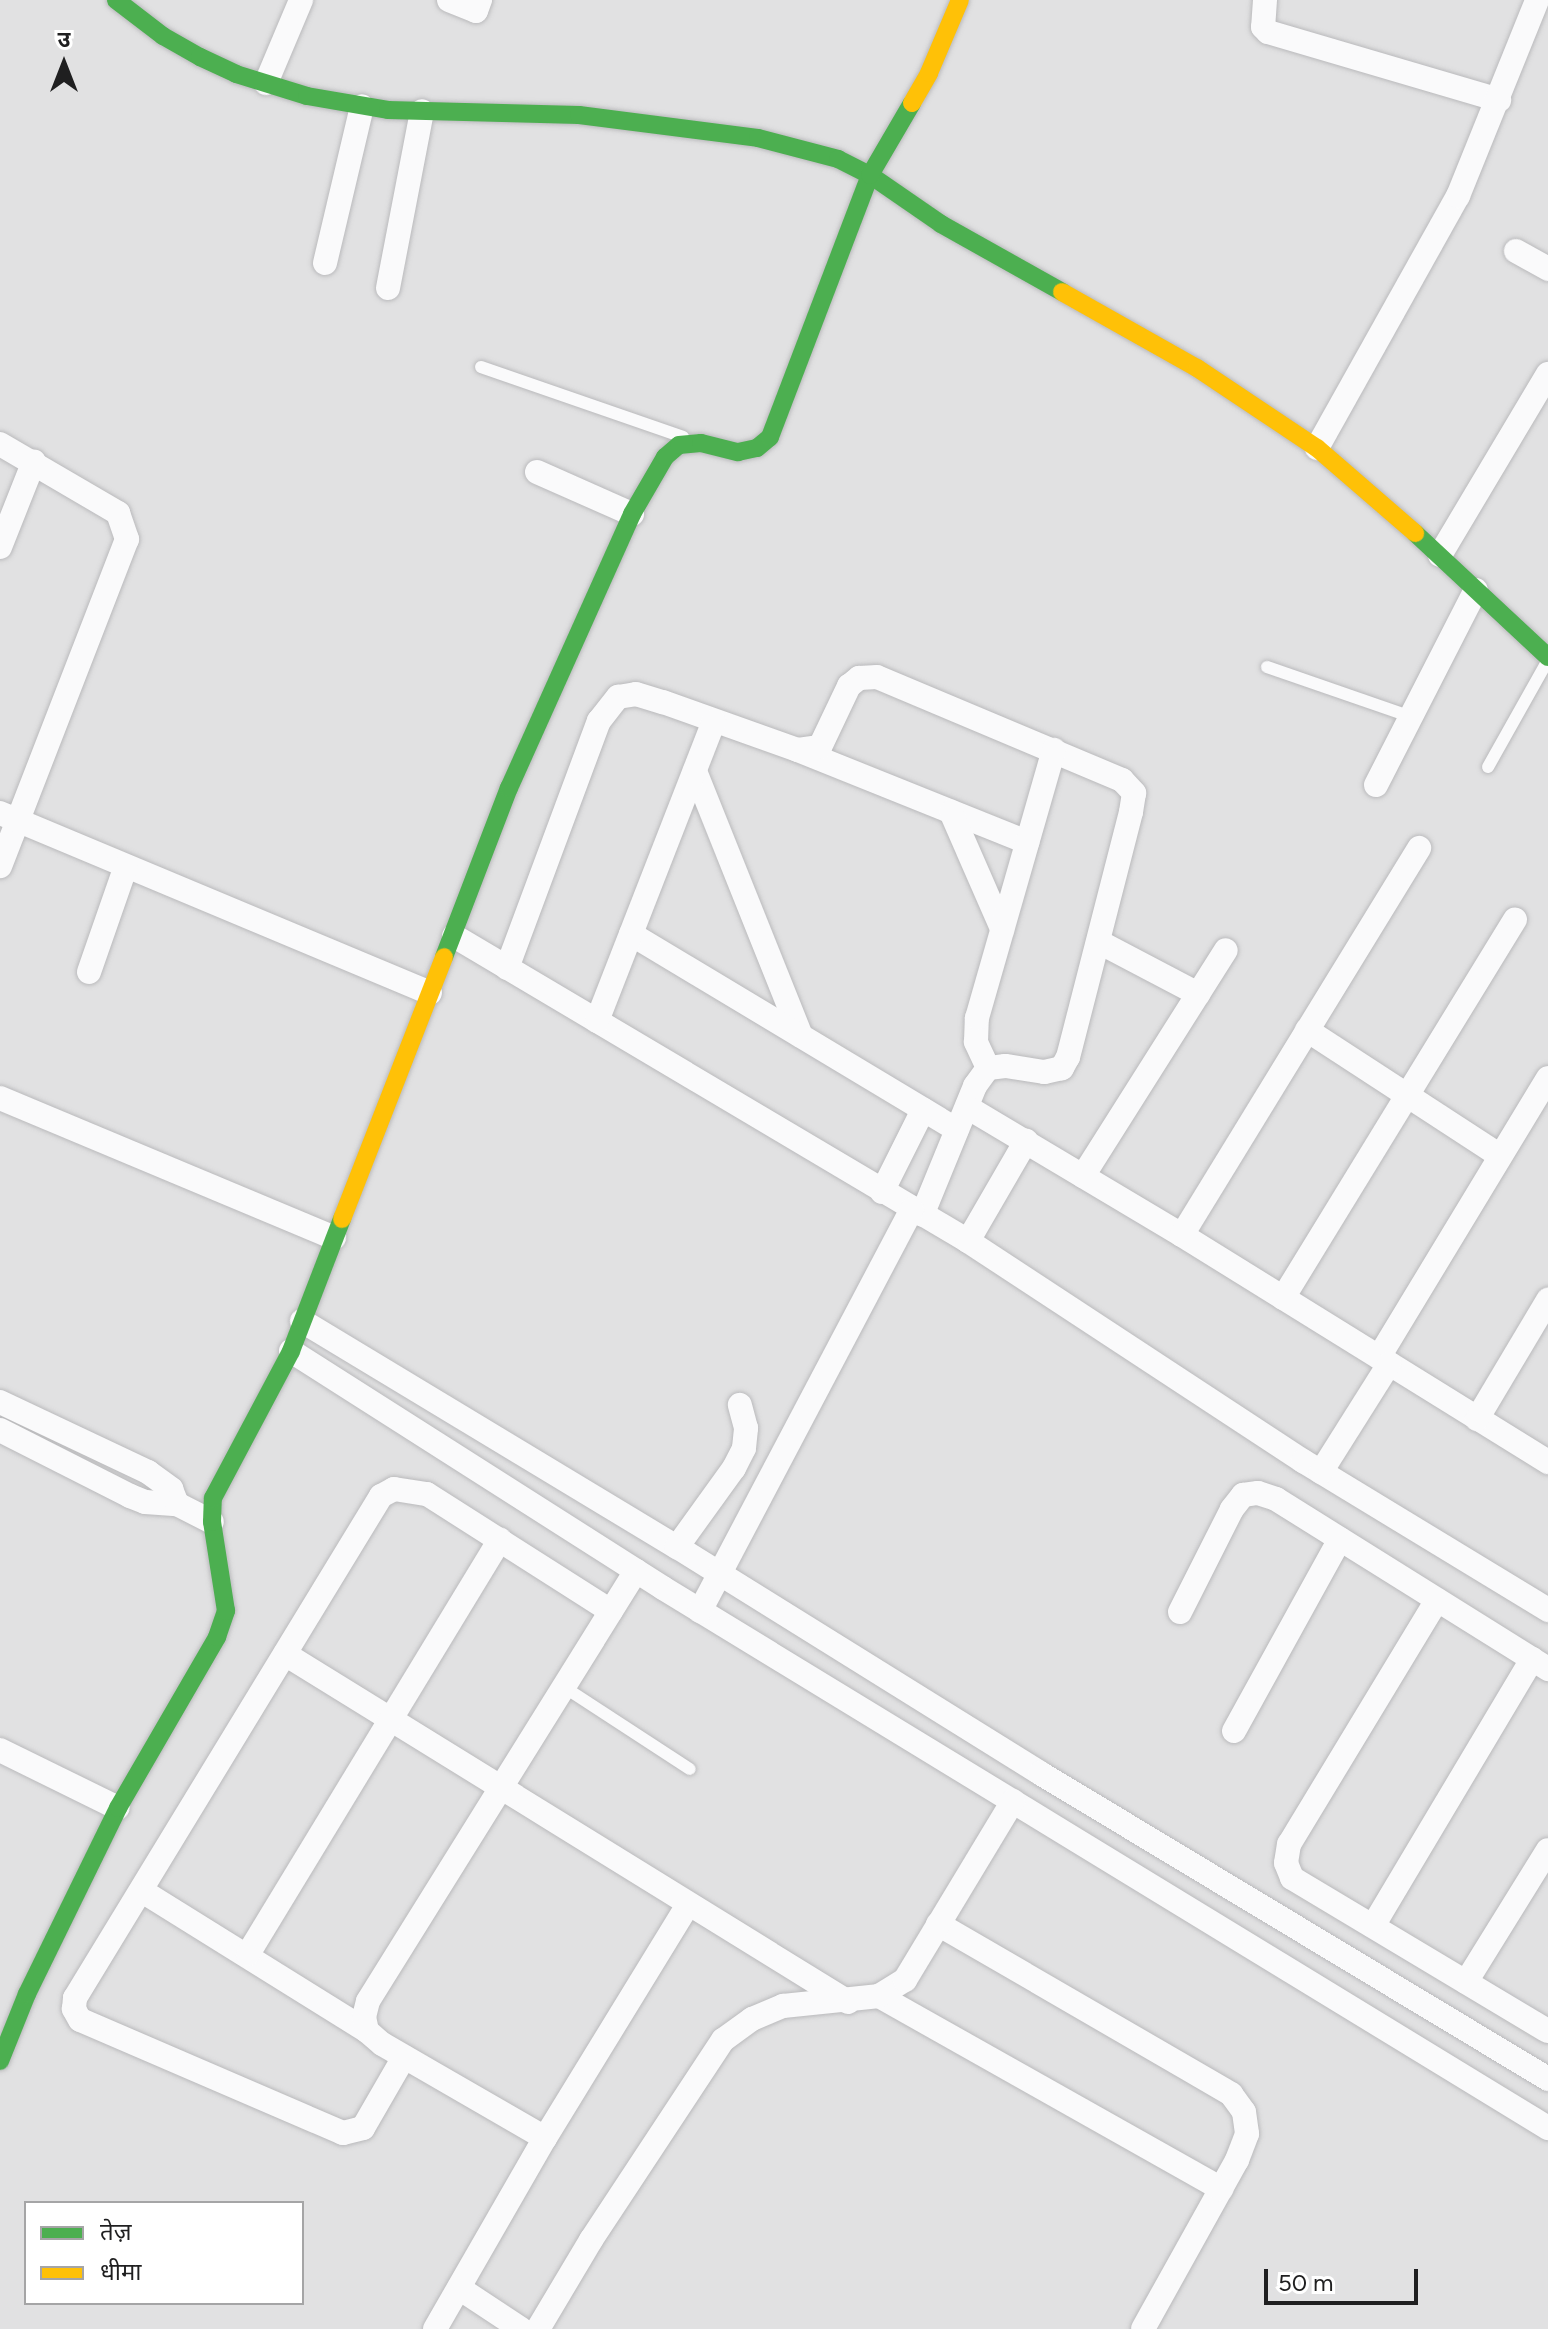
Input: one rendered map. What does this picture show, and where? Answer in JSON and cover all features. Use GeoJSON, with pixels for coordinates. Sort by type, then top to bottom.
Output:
{"type":"FeatureCollection","features":[{"type":"Feature","properties":{"kind":"street"},"geometry":{"type":"LineString","coordinates":[[116,0],[163,36],[200,57],[307,96],[362,106],[422,111],[557,113],[758,138],[838,159],[870,175],[941,224],[1197,368],[1317,448],[1440,555],[1548,659]]}},
{"type":"Feature","properties":{"kind":"street"},"geometry":{"type":"LineString","coordinates":[[266,83],[301,0]]}},
{"type":"Feature","properties":{"kind":"street"},"geometry":{"type":"LineString","coordinates":[[449,0],[476,11],[480,0]]}},
{"type":"Feature","properties":{"kind":"street"},"geometry":{"type":"LineString","coordinates":[[0,2061],[27,1994],[118,1808],[217,1637],[226,1611],[212,1522],[213,1498],[220,1478],[291,1351],[509,788],[632,514],[665,457],[679,445],[701,443],[738,452],[757,448],[770,437],[870,175],[929,73],[960,0]]}},
{"type":"Feature","properties":{"kind":"street"},"geometry":{"type":"LineString","coordinates":[[1265,0],[1263,27],[1275,35],[1499,100]]}},
{"type":"Feature","properties":{"kind":"street"},"geometry":{"type":"LineString","coordinates":[[1317,448],[1458,196],[1537,0]]}},
{"type":"Feature","properties":{"kind":"street"},"geometry":{"type":"LineString","coordinates":[[325,263],[362,106]]}},
{"type":"Feature","properties":{"kind":"street"},"geometry":{"type":"LineString","coordinates":[[388,288],[422,111]]}},
{"type":"Feature","properties":{"kind":"street"},"geometry":{"type":"LineString","coordinates":[[1516,251],[1548,269]]}},
{"type":"Feature","properties":{"kind":"street"},"geometry":{"type":"LineString","coordinates":[[1440,555],[1548,374]]}},
{"type":"Feature","properties":{"kind":"street"},"geometry":{"type":"LineString","coordinates":[[0,444],[34,461],[118,513],[127,539],[10,817],[0,866]]}},
{"type":"Feature","properties":{"kind":"street"},"geometry":{"type":"LineString","coordinates":[[0,547],[34,461]]}},
{"type":"Feature","properties":{"kind":"street"},"geometry":{"type":"LineString","coordinates":[[537,472],[632,514]]}},
{"type":"Feature","properties":{"kind":"street"},"geometry":{"type":"LineString","coordinates":[[1376,785],[1476,590]]}},
{"type":"Feature","properties":{"kind":"street"},"geometry":{"type":"LineString","coordinates":[[700,1611],[917,1212],[975,1086],[988,1068],[1005,1066],[1044,1072],[1062,1068],[1068,1057],[1134,793],[1122,780],[877,677],[859,678],[849,686],[820,747],[798,750]]}},
{"type":"Feature","properties":{"kind":"street"},"geometry":{"type":"LineString","coordinates":[[507,968],[606,707],[618,697],[636,694],[798,750],[1027,842]]}},
{"type":"Feature","properties":{"kind":"street"},"geometry":{"type":"LineString","coordinates":[[597,1021],[714,721]]}},
{"type":"Feature","properties":{"kind":"street"},"geometry":{"type":"LineString","coordinates":[[988,1068],[976,1042],[975,1029],[1054,750]]}},
{"type":"Feature","properties":{"kind":"street"},"geometry":{"type":"LineString","coordinates":[[695,771],[801,1036]]}},
{"type":"Feature","properties":{"kind":"street"},"geometry":{"type":"LineString","coordinates":[[951,812],[1002,929]]}},
{"type":"Feature","properties":{"kind":"street"},"geometry":{"type":"LineString","coordinates":[[10,817],[430,993]]}},
{"type":"Feature","properties":{"kind":"street"},"geometry":{"type":"LineString","coordinates":[[1182,1235],[1419,848]]}},
{"type":"Feature","properties":{"kind":"street"},"geometry":{"type":"LineString","coordinates":[[89,972],[126,866]]}},
{"type":"Feature","properties":{"kind":"street"},"geometry":{"type":"LineString","coordinates":[[1283,1298],[1515,919]]}},
{"type":"Feature","properties":{"kind":"street"},"geometry":{"type":"LineString","coordinates":[[631,934],[957,1130]]}},
{"type":"Feature","properties":{"kind":"street"},"geometry":{"type":"LineString","coordinates":[[454,936],[968,1241],[1321,1472],[1548,1610]]}},
{"type":"Feature","properties":{"kind":"street"},"geometry":{"type":"LineString","coordinates":[[1099,942],[1198,994]]}},
{"type":"Feature","properties":{"kind":"street"},"geometry":{"type":"LineString","coordinates":[[1083,1176],[1226,950]]}},
{"type":"Feature","properties":{"kind":"street"},"geometry":{"type":"LineString","coordinates":[[1307,1030],[1500,1156]]}},
{"type":"Feature","properties":{"kind":"street"},"geometry":{"type":"LineString","coordinates":[[1321,1472],[1500,1156],[1548,1078]]}},
{"type":"Feature","properties":{"kind":"street"},"geometry":{"type":"LineString","coordinates":[[0,1098],[334,1238]]}},
{"type":"Feature","properties":{"kind":"street"},"geometry":{"type":"LineString","coordinates":[[967,1107],[1182,1235],[1548,1462]]}},
{"type":"Feature","properties":{"kind":"street"},"geometry":{"type":"LineString","coordinates":[[882,1192],[923,1110]]}},
{"type":"Feature","properties":{"kind":"street"},"geometry":{"type":"LineString","coordinates":[[968,1241],[1026,1141]]}},
{"type":"Feature","properties":{"kind":"street"},"geometry":{"type":"LineString","coordinates":[[1477,1419],[1548,1300]]}},
{"type":"Feature","properties":{"kind":"street"},"geometry":{"type":"LineString","coordinates":[[302,1321],[1546,2073],[1519,2110]]}},
{"type":"Feature","properties":{"kind":"street"},"geometry":{"type":"LineString","coordinates":[[291,1351],[700,1611],[1548,2128]]}},
{"type":"Feature","properties":{"kind":"street"},"geometry":{"type":"LineString","coordinates":[[0,1402],[148,1472],[171,1489],[177,1504]]}},
{"type":"Feature","properties":{"kind":"street"},"geometry":{"type":"LineString","coordinates":[[677,1547],[734,1468],[744,1448],[746,1428],[740,1405]]}},
{"type":"Feature","properties":{"kind":"street"},"geometry":{"type":"LineString","coordinates":[[0,1430],[130,1496],[145,1502],[177,1504],[212,1522]]}},
{"type":"Feature","properties":{"kind":"street"},"geometry":{"type":"LineString","coordinates":[[404,2057],[363,2128],[355,2133],[343,2133],[80,2020],[74,2009],[75,1998],[381,1496],[394,1489],[427,1494],[611,1611]]}},
{"type":"Feature","properties":{"kind":"street"},"geometry":{"type":"LineString","coordinates":[[1180,1612],[1232,1509],[1243,1495],[1258,1493],[1276,1499],[1540,1664],[1373,1926]]}},
{"type":"Feature","properties":{"kind":"street"},"geometry":{"type":"LineString","coordinates":[[1234,1731],[1340,1539]]}},
{"type":"Feature","properties":{"kind":"street"},"geometry":{"type":"LineString","coordinates":[[248,1954],[500,1540]]}},
{"type":"Feature","properties":{"kind":"street"},"geometry":{"type":"LineString","coordinates":[[367,2031],[364,2017],[368,2001],[636,1571]]}},
{"type":"Feature","properties":{"kind":"street"},"geometry":{"type":"LineString","coordinates":[[1437,1600],[1289,1844],[1286,1863],[1292,1878],[1548,2031]]}},
{"type":"Feature","properties":{"kind":"street"},"geometry":{"type":"LineString","coordinates":[[285,1654],[848,2002]]}},
{"type":"Feature","properties":{"kind":"street"},"geometry":{"type":"LineString","coordinates":[[0,1750],[118,1808]]}},
{"type":"Feature","properties":{"kind":"street"},"geometry":{"type":"LineString","coordinates":[[538,2329],[591,2240],[723,2040],[752,2019],[783,2006],[848,2002],[879,1996],[905,1980],[1013,1801]]}},
{"type":"Feature","properties":{"kind":"street"},"geometry":{"type":"LineString","coordinates":[[1466,1982],[1548,1850]]}},
{"type":"Feature","properties":{"kind":"street"},"geometry":{"type":"LineString","coordinates":[[142,1891],[248,1954],[404,2057],[545,2138]]}},
{"type":"Feature","properties":{"kind":"street"},"geometry":{"type":"LineString","coordinates":[[435,2329],[545,2138],[688,1905]]}},
{"type":"Feature","properties":{"kind":"street"},"geometry":{"type":"LineString","coordinates":[[938,1924],[1231,2094],[1244,2112],[1247,2134],[1221,2189],[1143,2329]]}},
{"type":"Feature","properties":{"kind":"street"},"geometry":{"type":"LineString","coordinates":[[879,1996],[1221,2189]]}},
{"type":"Feature","properties":{"kind":"street"},"geometry":{"type":"LineString","coordinates":[[459,2288],[521,2329]]}},
{"type":"Feature","properties":{"kind":"lane"},"geometry":{"type":"LineString","coordinates":[[481,367],[701,443]]}},
{"type":"Feature","properties":{"kind":"lane"},"geometry":{"type":"LineString","coordinates":[[1488,767],[1548,659]]}},
{"type":"Feature","properties":{"kind":"lane"},"geometry":{"type":"LineString","coordinates":[[1267,667],[1411,717]]}},
{"type":"Feature","properties":{"kind":"lane"},"geometry":{"type":"LineString","coordinates":[[564,1687],[690,1769]]}},
{"type":"Feature","properties":{"kind":"traffic: fast"},"geometry":{"type":"LineString","coordinates":[[116,0],[163,36],[200,57],[236,74],[307,96],[388,110],[579,115],[758,138],[838,159],[870,175],[941,224],[1062,292]]}},
{"type":"Feature","properties":{"kind":"traffic: fast"},"geometry":{"type":"LineString","coordinates":[[444,957],[509,788],[632,514],[665,457],[679,445],[701,443],[738,452],[757,448],[770,437],[870,175],[912,103]]}},
{"type":"Feature","properties":{"kind":"traffic: fast"},"geometry":{"type":"LineString","coordinates":[[1415,533],[1548,657]]}},
{"type":"Feature","properties":{"kind":"traffic: fast"},"geometry":{"type":"LineString","coordinates":[[0,2061],[27,1994],[118,1808],[217,1637],[226,1611],[212,1522],[213,1498],[291,1351],[342,1219]]}},
{"type":"Feature","properties":{"kind":"traffic: slow"},"geometry":{"type":"LineString","coordinates":[[912,103],[929,73],[960,0]]}},
{"type":"Feature","properties":{"kind":"traffic: slow"},"geometry":{"type":"LineString","coordinates":[[1062,292],[1197,368],[1317,448],[1415,533]]}},
{"type":"Feature","properties":{"kind":"traffic: slow"},"geometry":{"type":"LineString","coordinates":[[342,1219],[444,957]]}}]}
